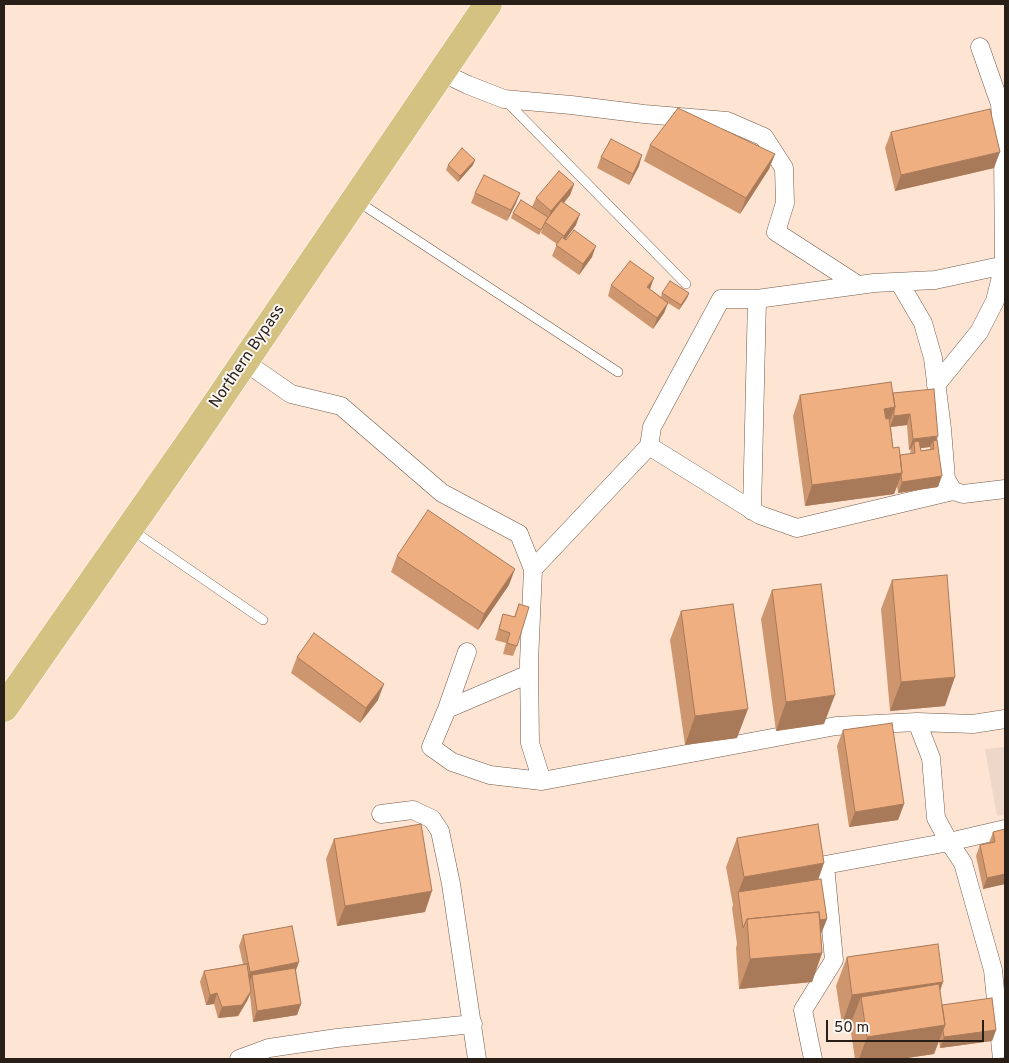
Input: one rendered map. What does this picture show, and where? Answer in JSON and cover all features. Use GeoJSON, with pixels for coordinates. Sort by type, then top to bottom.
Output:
{"type":"FeatureCollection","features":[{"type":"Feature","properties":{"kind":"main road","name":"Northern Bypass"},"geometry":{"type":"LineString","coordinates":[[7,697],[130,528],[488,4]]}},
{"type":"Feature","properties":{"kind":"street"},"geometry":{"type":"LineString","coordinates":[[936,385],[979,332],[995,301],[1005,265],[1003,150],[1000,104],[980,47]]}},
{"type":"Feature","properties":{"kind":"street"},"geometry":{"type":"LineString","coordinates":[[441,72],[504,99],[727,121],[764,137],[784,168],[785,202],[776,232],[858,285]]}},
{"type":"Feature","properties":{"kind":"street"},"geometry":{"type":"LineString","coordinates":[[534,569],[649,446],[652,426],[720,299],[757,300],[858,285],[935,280],[1005,265]]}},
{"type":"Feature","properties":{"kind":"street"},"geometry":{"type":"LineString","coordinates":[[899,282],[923,323],[933,358],[946,479],[953,491]]}},
{"type":"Feature","properties":{"kind":"street"},"geometry":{"type":"LineString","coordinates":[[752,510],[757,300]]}},
{"type":"Feature","properties":{"kind":"street"},"geometry":{"type":"LineString","coordinates":[[245,362],[291,394],[341,406],[442,492],[519,534],[534,569],[529,674],[530,743],[542,780]]}},
{"type":"Feature","properties":{"kind":"street"},"geometry":{"type":"LineString","coordinates":[[649,446],[760,515],[797,528],[953,491],[963,494],[1005,489]]}},
{"type":"Feature","properties":{"kind":"street"},"geometry":{"type":"LineString","coordinates":[[467,652],[448,709],[431,748],[452,762],[490,776],[542,780],[836,726],[917,722],[973,724],[1005,719]]}},
{"type":"Feature","properties":{"kind":"street"},"geometry":{"type":"LineString","coordinates":[[448,709],[529,674]]}},
{"type":"Feature","properties":{"kind":"street"},"geometry":{"type":"LineString","coordinates":[[917,722],[931,758],[936,818],[963,863],[993,970],[1002,1059]]}},
{"type":"Feature","properties":{"kind":"street"},"geometry":{"type":"LineString","coordinates":[[381,814],[413,810],[432,819],[440,831],[451,884],[477,1059]]}},
{"type":"Feature","properties":{"kind":"street"},"geometry":{"type":"LineString","coordinates":[[813,1059],[803,1010],[834,960],[825,865],[949,842],[1005,829]]}},
{"type":"Feature","properties":{"kind":"street"},"geometry":{"type":"LineString","coordinates":[[239,1059],[269,1048],[337,1038],[473,1024]]}},
{"type":"Feature","properties":{"kind":"lane"},"geometry":{"type":"LineString","coordinates":[[504,99],[686,284]]}},
{"type":"Feature","properties":{"kind":"lane"},"geometry":{"type":"LineString","coordinates":[[354,200],[618,372]]}},
{"type":"Feature","properties":{"kind":"lane"},"geometry":{"type":"LineString","coordinates":[[130,528],[263,620]]}},
{"type":"Feature","properties":{"kind":"shaded area"},"geometry":{"type":"Polygon","coordinates":[[[1005,747],[1005,814],[997,816],[985,749],[1005,747]]]}},
{"type":"Feature","properties":{"kind":"building"},"geometry":{"type":"Polygon","coordinates":[[[678,108],[775,154],[746,198],[650,145],[678,108]]]}},
{"type":"Feature","properties":{"kind":"building"},"geometry":{"type":"Polygon","coordinates":[[[990,109],[1000,152],[901,175],[891,132],[990,109]]]}},
{"type":"Feature","properties":{"kind":"building"},"geometry":{"type":"Polygon","coordinates":[[[611,139],[642,155],[633,174],[601,157],[611,139]]]}},
{"type":"Feature","properties":{"kind":"building"},"geometry":{"type":"Polygon","coordinates":[[[462,148],[475,160],[460,176],[448,165],[462,148]]]}},
{"type":"Feature","properties":{"kind":"building"},"geometry":{"type":"Polygon","coordinates":[[[559,171],[574,184],[551,211],[536,198],[559,171]]]}},
{"type":"Feature","properties":{"kind":"building"},"geometry":{"type":"Polygon","coordinates":[[[484,175],[520,193],[511,210],[475,193],[484,175]]]}},
{"type":"Feature","properties":{"kind":"building"},"geometry":{"type":"Polygon","coordinates":[[[521,200],[548,217],[541,230],[513,213],[521,200]]]}},
{"type":"Feature","properties":{"kind":"building"},"geometry":{"type":"Polygon","coordinates":[[[561,201],[580,214],[564,236],[545,222],[561,201]]]}},
{"type":"Feature","properties":{"kind":"building"},"geometry":{"type":"Polygon","coordinates":[[[574,230],[596,246],[583,264],[556,245],[562,237],[566,240],[574,230]]]}},
{"type":"Feature","properties":{"kind":"building"},"geometry":{"type":"Polygon","coordinates":[[[630,261],[654,278],[647,287],[668,303],[657,318],[611,285],[630,261]]]}},
{"type":"Feature","properties":{"kind":"building"},"geometry":{"type":"Polygon","coordinates":[[[670,281],[689,293],[681,305],[662,293],[670,281]]]}},
{"type":"Feature","properties":{"kind":"building"},"geometry":{"type":"Polygon","coordinates":[[[891,382],[895,407],[884,409],[886,419],[889,418],[893,448],[899,447],[902,473],[812,485],[800,395],[891,382]]]}},
{"type":"Feature","properties":{"kind":"building"},"geometry":{"type":"Polygon","coordinates":[[[934,389],[938,436],[913,439],[910,414],[894,416],[893,393],[934,389]]]}},
{"type":"Feature","properties":{"kind":"building"},"geometry":{"type":"Polygon","coordinates":[[[937,440],[942,476],[902,482],[900,455],[915,453],[914,442],[919,441],[921,451],[934,449],[933,441],[937,440]]]}},
{"type":"Feature","properties":{"kind":"building"},"geometry":{"type":"Polygon","coordinates":[[[428,510],[515,569],[484,614],[397,556],[428,510]]]}},
{"type":"Feature","properties":{"kind":"building"},"geometry":{"type":"Polygon","coordinates":[[[947,575],[955,677],[901,682],[892,580],[947,575]]]}},
{"type":"Feature","properties":{"kind":"building"},"geometry":{"type":"Polygon","coordinates":[[[821,584],[835,695],[786,702],[772,590],[821,584]]]}},
{"type":"Feature","properties":{"kind":"building"},"geometry":{"type":"Polygon","coordinates":[[[519,604],[529,607],[517,646],[507,643],[510,633],[499,629],[503,614],[515,617],[519,604]]]}},
{"type":"Feature","properties":{"kind":"building"},"geometry":{"type":"Polygon","coordinates":[[[733,604],[748,709],[695,716],[681,611],[733,604]]]}},
{"type":"Feature","properties":{"kind":"building"},"geometry":{"type":"Polygon","coordinates":[[[314,633],[384,684],[366,708],[297,657],[314,633]]]}},
{"type":"Feature","properties":{"kind":"building"},"geometry":{"type":"Polygon","coordinates":[[[892,723],[904,804],[855,812],[843,730],[892,723]]]}},
{"type":"Feature","properties":{"kind":"building"},"geometry":{"type":"Polygon","coordinates":[[[421,824],[432,891],[345,906],[334,839],[421,824]]]}},
{"type":"Feature","properties":{"kind":"building"},"geometry":{"type":"Polygon","coordinates":[[[818,824],[824,863],[744,877],[737,838],[818,824]]]}},
{"type":"Feature","properties":{"kind":"building"},"geometry":{"type":"Polygon","coordinates":[[[1005,829],[1005,874],[987,878],[980,845],[995,842],[993,832],[1005,829]]]}},
{"type":"Feature","properties":{"kind":"building"},"geometry":{"type":"Polygon","coordinates":[[[821,879],[827,919],[820,920],[819,912],[747,919],[743,928],[738,892],[821,879]]]}},
{"type":"Feature","properties":{"kind":"building"},"geometry":{"type":"Polygon","coordinates":[[[819,912],[822,953],[750,959],[747,919],[819,912]]]}},
{"type":"Feature","properties":{"kind":"building"},"geometry":{"type":"Polygon","coordinates":[[[292,926],[299,962],[250,972],[243,935],[292,926]]]}},
{"type":"Feature","properties":{"kind":"building"},"geometry":{"type":"Polygon","coordinates":[[[938,944],[943,982],[852,995],[847,957],[938,944]]]}},
{"type":"Feature","properties":{"kind":"building"},"geometry":{"type":"Polygon","coordinates":[[[247,964],[251,991],[242,1005],[222,1007],[217,993],[210,995],[204,971],[247,964]]]}},
{"type":"Feature","properties":{"kind":"building"},"geometry":{"type":"Polygon","coordinates":[[[295,968],[301,1004],[257,1011],[252,975],[295,968]]]}},
{"type":"Feature","properties":{"kind":"building"},"geometry":{"type":"Polygon","coordinates":[[[939,984],[945,1025],[867,1037],[861,997],[939,984]]]}},
{"type":"Feature","properties":{"kind":"building"},"geometry":{"type":"Polygon","coordinates":[[[992,998],[996,1030],[944,1037],[943,1030],[945,1025],[942,1005],[992,998]]]}}]}
